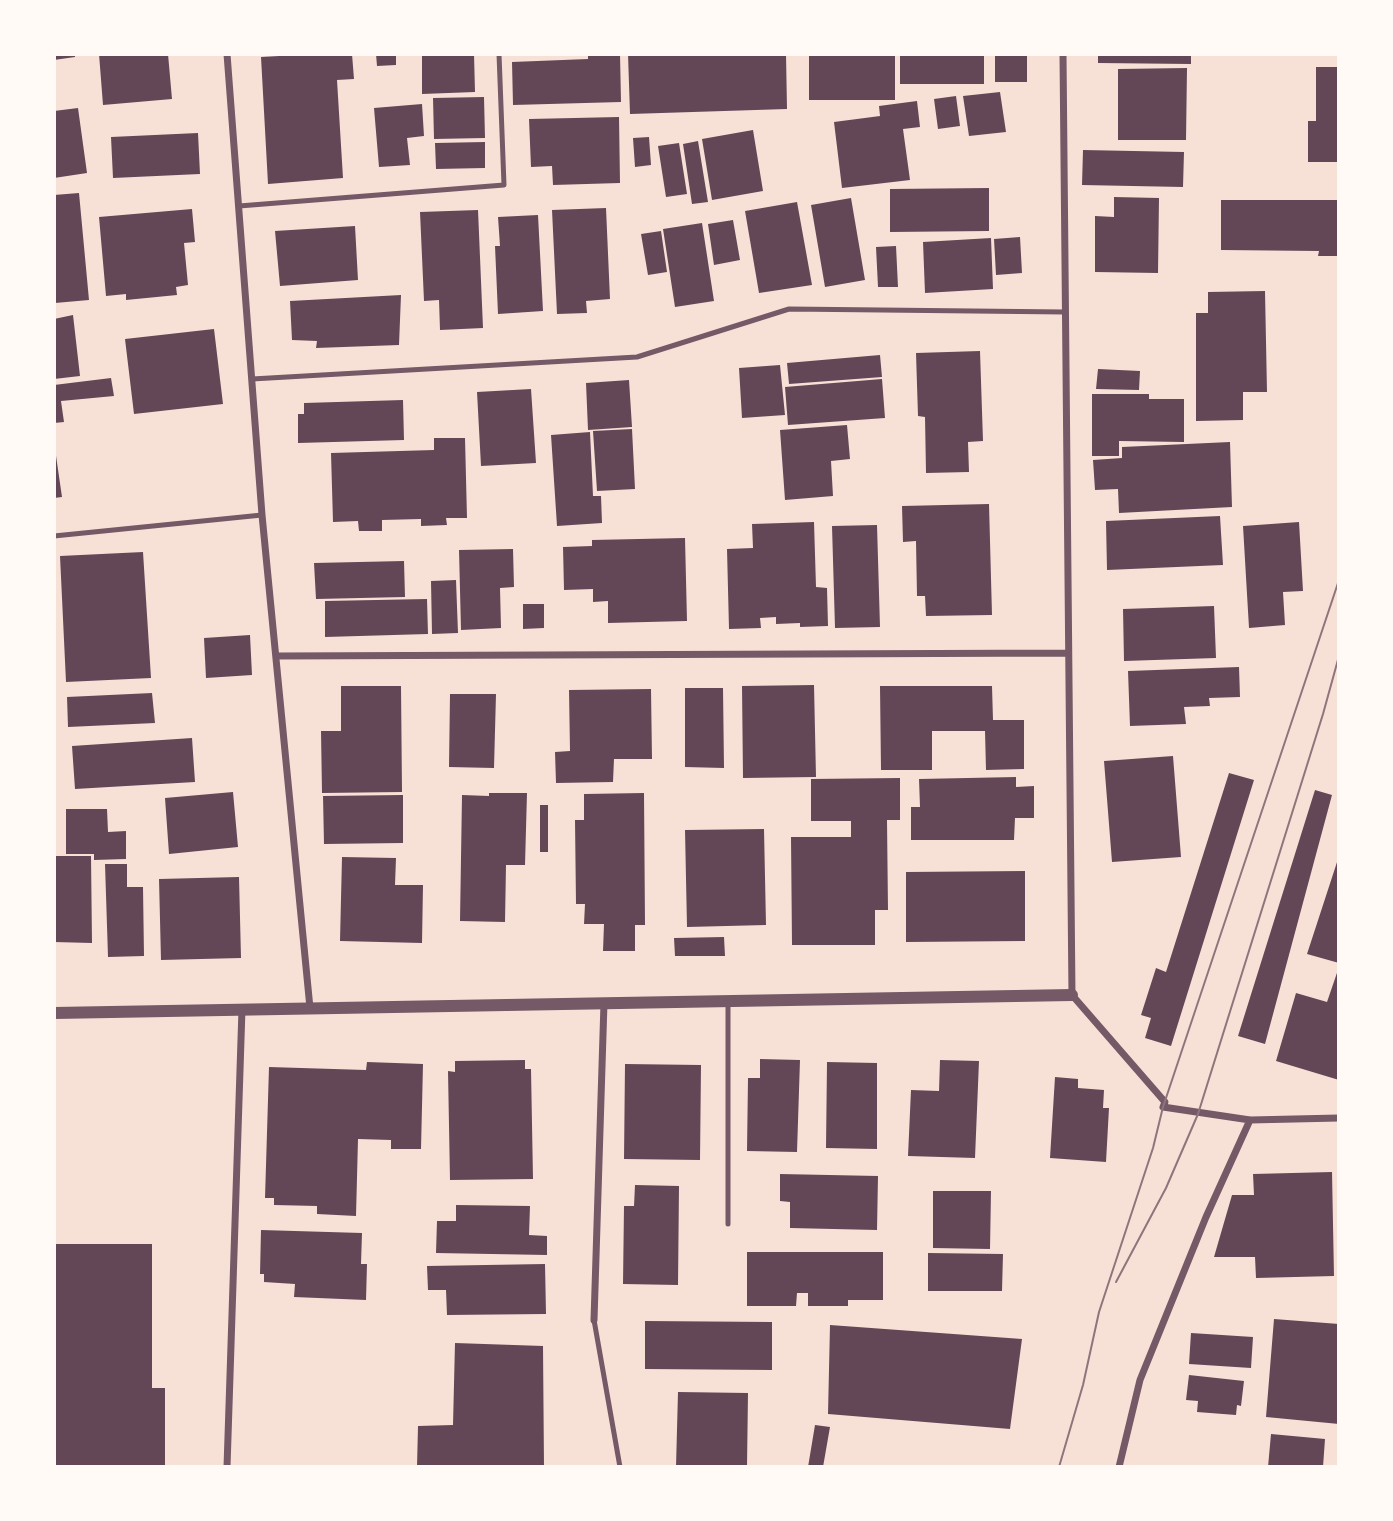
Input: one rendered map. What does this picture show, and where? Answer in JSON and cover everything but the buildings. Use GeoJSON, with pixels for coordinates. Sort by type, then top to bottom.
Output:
{"type":"FeatureCollection","features":[{"type":"Feature","properties":{"kind":"street"},"geometry":{"type":"LineString","coordinates":[[227,54],[262,514],[278,656],[310,1008]]}},
{"type":"Feature","properties":{"kind":"street"},"geometry":{"type":"LineString","coordinates":[[1063,54],[1072,995],[1165,1102],[1163,1107],[1250,1120],[1339,1118]]}},
{"type":"Feature","properties":{"kind":"street"},"geometry":{"type":"LineString","coordinates":[[278,656],[1068,653]]}},
{"type":"Feature","properties":{"kind":"street"},"geometry":{"type":"LineString","coordinates":[[54,1013],[1072,995]]}},
{"type":"Feature","properties":{"kind":"street"},"geometry":{"type":"LineString","coordinates":[[594,1320],[604,1003]]}},
{"type":"Feature","properties":{"kind":"street"},"geometry":{"type":"LineString","coordinates":[[227,1467],[242,1009]]}},
{"type":"Feature","properties":{"kind":"street"},"geometry":{"type":"LineString","coordinates":[[1119,1467],[1140,1380],[1206,1217],[1250,1120]]}},
{"type":"Feature","properties":{"kind":"lane"},"geometry":{"type":"LineString","coordinates":[[239,206],[504,185],[499,54]]}},
{"type":"Feature","properties":{"kind":"lane"},"geometry":{"type":"LineString","coordinates":[[252,379],[637,357],[789,309],[1065,312]]}},
{"type":"Feature","properties":{"kind":"lane"},"geometry":{"type":"LineString","coordinates":[[54,536],[262,514]]}},
{"type":"Feature","properties":{"kind":"lane"},"geometry":{"type":"LineString","coordinates":[[728,1001],[728,1224]]}},
{"type":"Feature","properties":{"kind":"lane"},"geometry":{"type":"LineString","coordinates":[[594,1320],[620,1467]]}},
{"type":"Feature","properties":{"kind":"tram line"},"geometry":{"type":"LineString","coordinates":[[1059,1467],[1083,1385],[1099,1312],[1153,1148],[1163,1107],[1339,580]]}},
{"type":"Feature","properties":{"kind":"tram line"},"geometry":{"type":"LineString","coordinates":[[1116,1282],[1166,1188],[1198,1114],[1339,656]]}}]}
